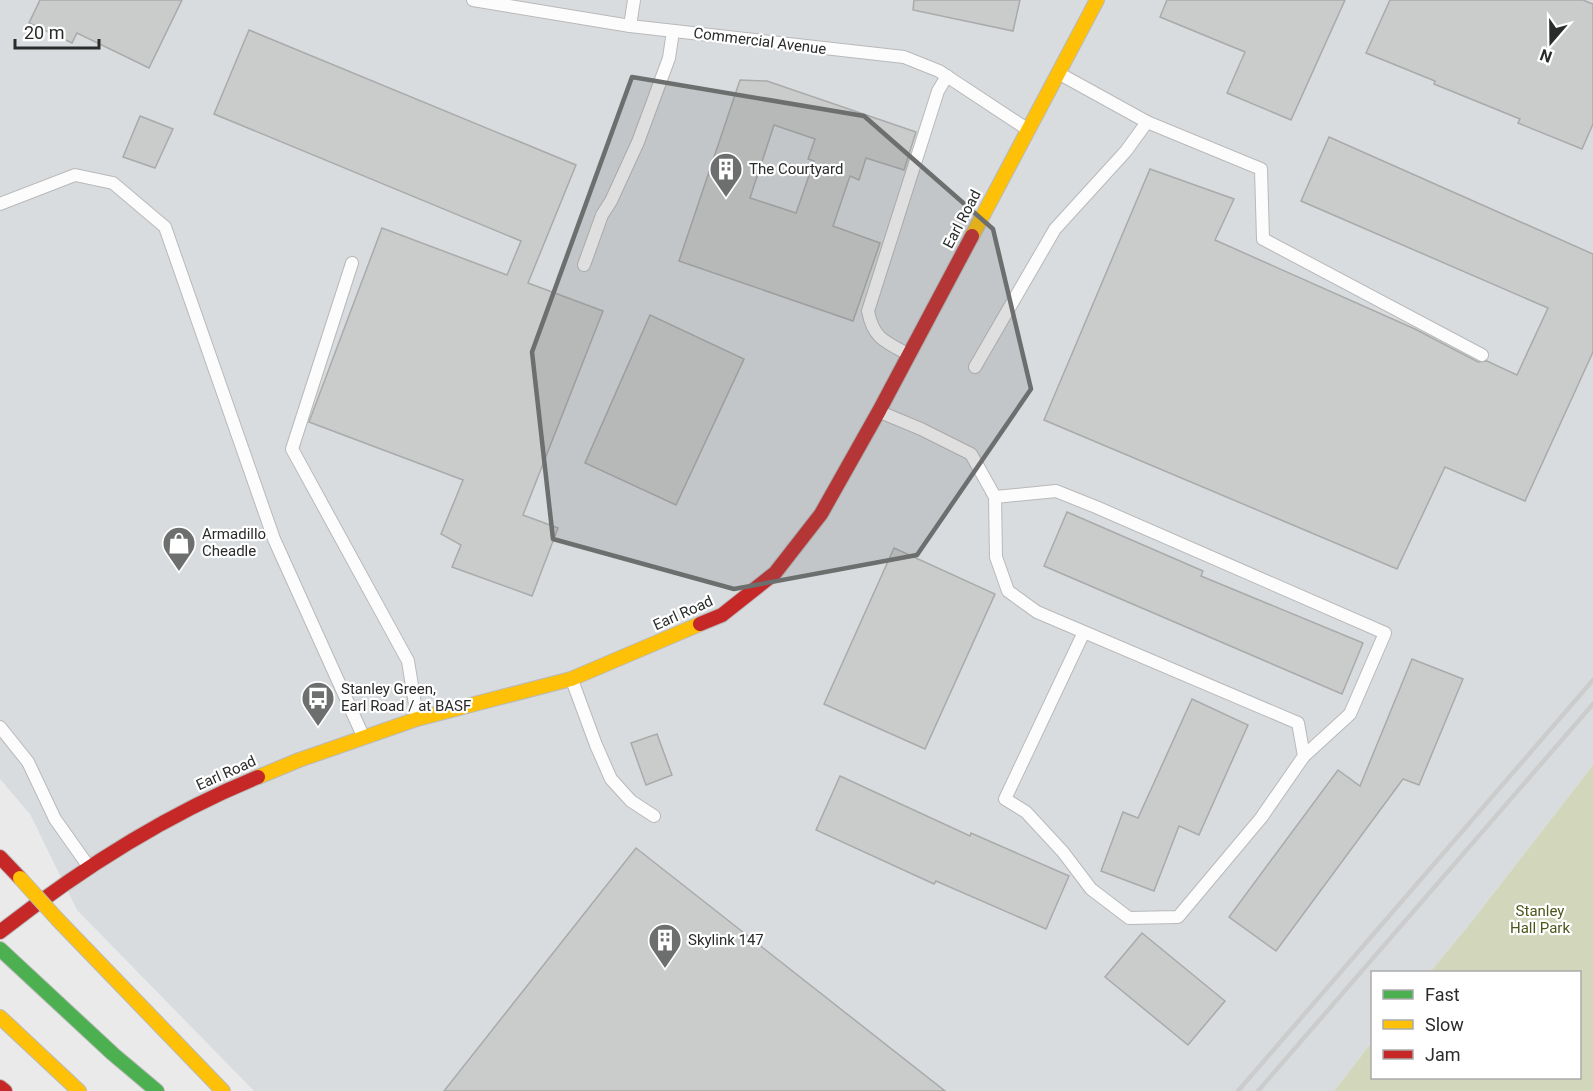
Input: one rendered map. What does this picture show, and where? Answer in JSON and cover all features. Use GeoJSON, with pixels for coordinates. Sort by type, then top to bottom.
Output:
{"type":"FeatureCollection","features":[{"type":"Feature","properties":{"kind":"main road","name":"Earl Road"},"geometry":{"type":"LineString","coordinates":[[0,932],[89,868],[145,832],[212,796],[299,760],[417,719],[571,679],[722,615],[775,573],[821,514],[879,411],[1059,74],[1096,0]]}},
{"type":"Feature","properties":{"kind":"main road"},"geometry":{"type":"LineString","coordinates":[[0,857],[223,1091]]}},
{"type":"Feature","properties":{"kind":"main road"},"geometry":{"type":"LineString","coordinates":[[0,949],[113,1054],[157,1091]]}},
{"type":"Feature","properties":{"kind":"main road"},"geometry":{"type":"LineString","coordinates":[[0,1017],[79,1091]]}},
{"type":"Feature","properties":{"kind":"main road"},"geometry":{"type":"LineString","coordinates":[[0,1087],[4,1091]]}},
{"type":"Feature","properties":{"kind":"lane","name":"Commercial Avenue"},"geometry":{"type":"LineString","coordinates":[[473,0],[630,26],[904,57],[925,64],[948,76],[1028,129]]}},
{"type":"Feature","properties":{"kind":"lane"},"geometry":{"type":"LineString","coordinates":[[630,26],[634,0]]}},
{"type":"Feature","properties":{"kind":"lane"},"geometry":{"type":"LineString","coordinates":[[584,265],[602,215],[611,201],[638,142],[669,58],[673,31]]}},
{"type":"Feature","properties":{"kind":"lane"},"geometry":{"type":"LineString","coordinates":[[1059,74],[1147,122],[1261,169],[1263,239],[1482,355]]}},
{"type":"Feature","properties":{"kind":"lane"},"geometry":{"type":"LineString","coordinates":[[909,355],[883,341],[871,327],[868,311],[938,91],[948,76]]}},
{"type":"Feature","properties":{"kind":"lane"},"geometry":{"type":"LineString","coordinates":[[975,367],[1054,229],[1126,151],[1147,122]]}},
{"type":"Feature","properties":{"kind":"lane"},"geometry":{"type":"LineString","coordinates":[[0,204],[75,175],[113,183],[165,227],[274,539],[364,738]]}},
{"type":"Feature","properties":{"kind":"lane"},"geometry":{"type":"LineString","coordinates":[[352,263],[292,449],[408,661],[417,719]]}},
{"type":"Feature","properties":{"kind":"lane"},"geometry":{"type":"LineString","coordinates":[[879,411],[971,454],[995,497],[996,557],[1008,591],[1037,612],[1298,723],[1304,756]]}},
{"type":"Feature","properties":{"kind":"lane"},"geometry":{"type":"LineString","coordinates":[[995,497],[1056,491],[1385,633],[1350,714],[1304,756],[1261,818],[1178,917],[1129,918],[1091,889],[1056,844],[1026,813],[1005,799],[1084,632]]}},
{"type":"Feature","properties":{"kind":"lane"},"geometry":{"type":"LineString","coordinates":[[571,679],[611,779],[631,801],[654,816]]}},
{"type":"Feature","properties":{"kind":"lane"},"geometry":{"type":"LineString","coordinates":[[0,727],[28,762],[55,819],[89,868]]}},
{"type":"Feature","properties":{"kind":"highlighted area"},"geometry":{"type":"Polygon","coordinates":[[[632,77],[864,116],[993,229],[1031,389],[917,555],[734,589],[553,539],[532,352],[632,77]]]}},
{"type":"Feature","properties":{"kind":"shaded area"},"geometry":{"type":"Polygon","coordinates":[[[0,0],[1593,0],[1593,765],[1431,971],[1371,971],[1371,1043],[1334,1091],[254,1091],[77,910],[30,814],[0,779],[0,0]]]}},
{"type":"Feature","properties":{"kind":"green space","name":"Stanley Hall Park"},"geometry":{"type":"Polygon","coordinates":[[[1593,765],[1593,1091],[1334,1091],[1371,1043],[1371,1079],[1581,1079],[1581,971],[1431,971],[1593,765]]]}},
{"type":"Feature","properties":{"kind":"building"},"geometry":{"type":"Polygon","coordinates":[[[40,0],[182,0],[149,68],[77,33],[72,43],[29,23],[40,0]]]}},
{"type":"Feature","properties":{"kind":"building"},"geometry":{"type":"Polygon","coordinates":[[[914,0],[1020,0],[1013,31],[913,10],[914,0]]]}},
{"type":"Feature","properties":{"kind":"building"},"geometry":{"type":"Polygon","coordinates":[[[1167,0],[1345,0],[1291,120],[1227,93],[1245,52],[1160,17],[1167,0]]]}},
{"type":"Feature","properties":{"kind":"building"},"geometry":{"type":"Polygon","coordinates":[[[1390,0],[1583,0],[1593,4],[1593,124],[1582,149],[1518,123],[1520,119],[1434,84],[1435,81],[1366,53],[1390,0]]]}},
{"type":"Feature","properties":{"kind":"building"},"geometry":{"type":"Polygon","coordinates":[[[249,30],[576,165],[528,283],[603,311],[523,515],[558,528],[532,596],[452,567],[461,545],[441,534],[463,480],[309,422],[382,228],[507,275],[521,241],[214,114],[249,30]]]}},
{"type":"Feature","properties":{"kind":"building","name":"The Courtyard"},"geometry":{"type":"Polygon","coordinates":[[[740,80],[767,81],[916,132],[904,170],[866,158],[859,180],[850,176],[833,226],[880,243],[853,321],[679,261],[740,80]],[[774,125],[750,198],[796,213],[814,161],[808,159],[815,139],[774,125]]]}},
{"type":"Feature","properties":{"kind":"building"},"geometry":{"type":"Polygon","coordinates":[[[140,116],[173,129],[155,168],[123,157],[140,116]]]}},
{"type":"Feature","properties":{"kind":"building"},"geometry":{"type":"Polygon","coordinates":[[[1329,137],[1593,254],[1593,352],[1525,501],[1445,467],[1397,569],[1044,420],[1150,169],[1234,199],[1215,240],[1415,329],[1478,362],[1487,361],[1517,375],[1548,308],[1301,201],[1329,137]]]}},
{"type":"Feature","properties":{"kind":"building"},"geometry":{"type":"Polygon","coordinates":[[[650,315],[744,359],[676,505],[585,463],[650,315]]]}},
{"type":"Feature","properties":{"kind":"building"},"geometry":{"type":"Polygon","coordinates":[[[1067,512],[1203,571],[1201,576],[1363,643],[1342,694],[1044,566],[1067,512]]]}},
{"type":"Feature","properties":{"kind":"building"},"geometry":{"type":"Polygon","coordinates":[[[894,548],[995,594],[925,749],[824,704],[894,548]]]}},
{"type":"Feature","properties":{"kind":"building"},"geometry":{"type":"Polygon","coordinates":[[[1412,659],[1463,679],[1419,785],[1403,779],[1276,951],[1229,917],[1338,770],[1360,786],[1412,659]]]}},
{"type":"Feature","properties":{"kind":"building"},"geometry":{"type":"Polygon","coordinates":[[[1192,699],[1248,725],[1199,835],[1179,826],[1154,891],[1101,871],[1123,812],[1138,818],[1192,699]]]}},
{"type":"Feature","properties":{"kind":"building"},"geometry":{"type":"Polygon","coordinates":[[[657,734],[672,775],[646,785],[631,743],[657,734]]]}},
{"type":"Feature","properties":{"kind":"building"},"geometry":{"type":"Polygon","coordinates":[[[840,776],[970,836],[971,833],[1069,876],[1046,929],[936,881],[934,884],[816,830],[840,776]]]}},
{"type":"Feature","properties":{"kind":"building","name":"Skylink 147"},"geometry":{"type":"Polygon","coordinates":[[[636,848],[945,1091],[444,1091],[636,848]]]}},
{"type":"Feature","properties":{"kind":"building"},"geometry":{"type":"Polygon","coordinates":[[[1142,933],[1225,1001],[1188,1045],[1105,977],[1142,933]]]}},
{"type":"Feature","properties":{"kind":"railway"},"geometry":{"type":"LineString","coordinates":[[1238,1091],[1593,680]]}},
{"type":"Feature","properties":{"kind":"railway"},"geometry":{"type":"LineString","coordinates":[[1258,1091],[1593,704]]}},
{"type":"Feature","properties":{"kind":"traffic: fast"},"geometry":{"type":"LineString","coordinates":[[0,949],[113,1054],[157,1091]]}},
{"type":"Feature","properties":{"kind":"traffic: slow"},"geometry":{"type":"LineString","coordinates":[[972,236],[1097,0]]}},
{"type":"Feature","properties":{"kind":"traffic: slow"},"geometry":{"type":"LineString","coordinates":[[258,777],[299,760],[417,719],[571,679],[700,624]]}},
{"type":"Feature","properties":{"kind":"traffic: slow"},"geometry":{"type":"LineString","coordinates":[[20,878],[59,921]]}},
{"type":"Feature","properties":{"kind":"traffic: slow"},"geometry":{"type":"LineString","coordinates":[[59,921],[223,1091]]}},
{"type":"Feature","properties":{"kind":"traffic: slow"},"geometry":{"type":"LineString","coordinates":[[0,1017],[79,1091]]}},
{"type":"Feature","properties":{"kind":"traffic: jam"},"geometry":{"type":"LineString","coordinates":[[700,624],[722,615],[775,573],[821,514],[879,411],[972,236]]}},
{"type":"Feature","properties":{"kind":"traffic: jam"},"geometry":{"type":"LineString","coordinates":[[0,932],[61,887],[156,826],[258,777]]}},
{"type":"Feature","properties":{"kind":"traffic: jam"},"geometry":{"type":"LineString","coordinates":[[0,857],[20,878]]}},
{"type":"Feature","properties":{"kind":"traffic: jam"},"geometry":{"type":"LineString","coordinates":[[0,1087],[5,1091]]}},
{"type":"Feature","properties":{"kind":"place","name":"The Courtyard"},"geometry":{"type":"Point","coordinates":[726,198]}},
{"type":"Feature","properties":{"kind":"place","name":"Armadillo Cheadle"},"geometry":{"type":"Point","coordinates":[179,572]}},
{"type":"Feature","properties":{"kind":"place","name":"Stanley Green, Earl Road / at BASF"},"geometry":{"type":"Point","coordinates":[318,727]}},
{"type":"Feature","properties":{"kind":"place","name":"Skylink 147"},"geometry":{"type":"Point","coordinates":[665,969]}}]}
